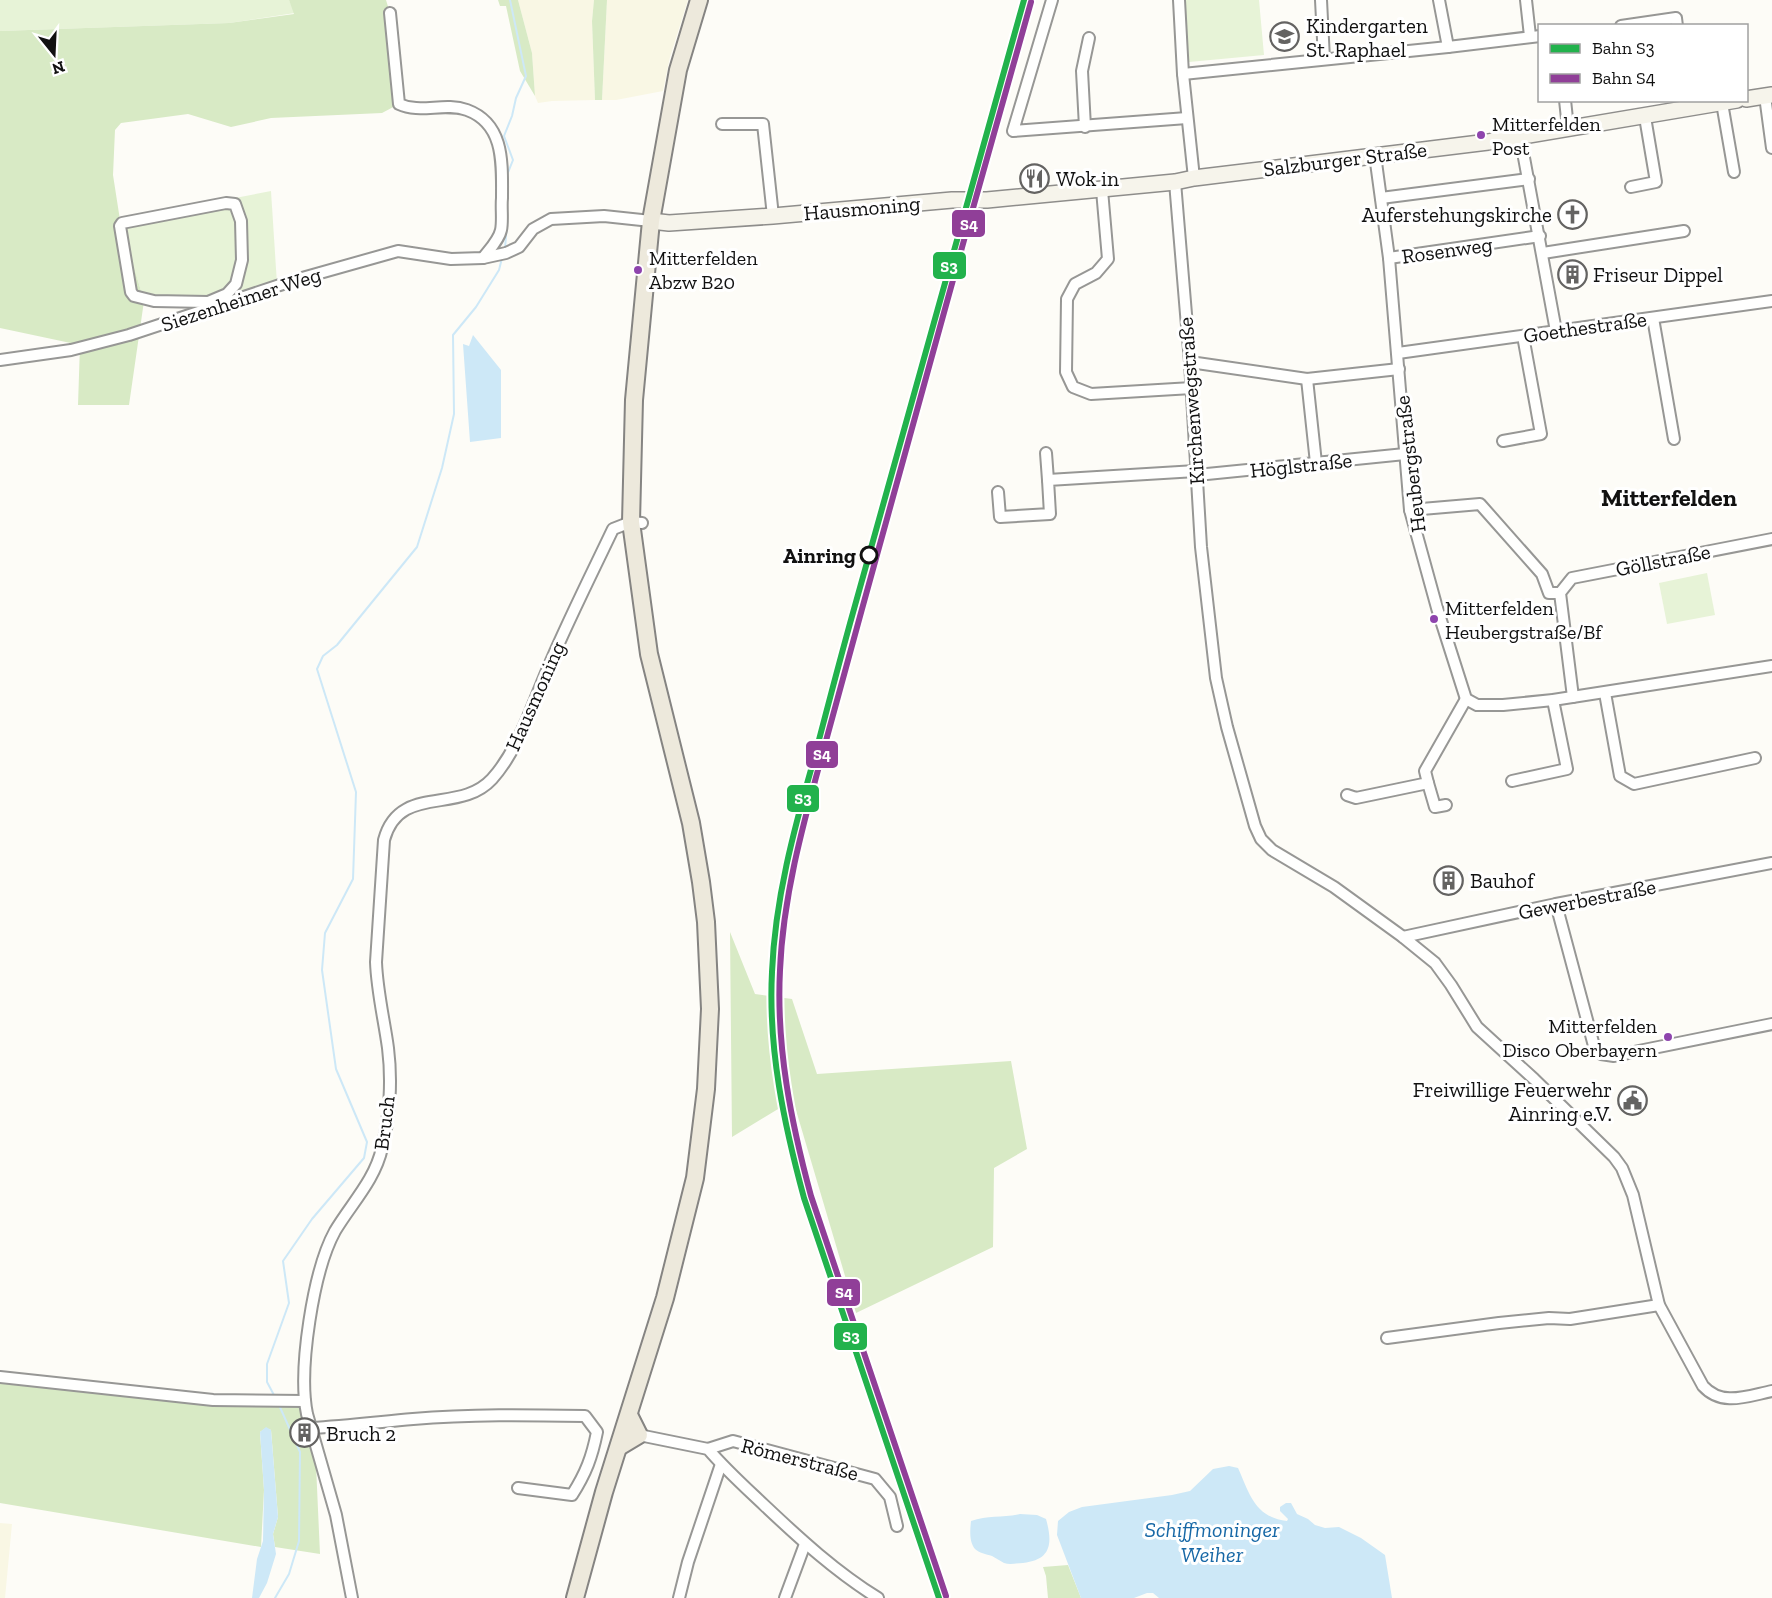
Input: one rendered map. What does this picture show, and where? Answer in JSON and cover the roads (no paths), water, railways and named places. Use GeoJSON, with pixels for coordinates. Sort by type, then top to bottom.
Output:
{"type":"FeatureCollection","features":[{"type":"Feature","properties":{"kind":"main road"},"geometry":{"type":"LineString","coordinates":[[575,1598],[592,1533],[665,1298],[695,1178],[705,1100],[711,1009],[706,922],[691,823],[649,654],[637,523],[634,400],[651,221],[678,70],[699,0]]}},
{"type":"Feature","properties":{"kind":"main road"},"geometry":{"type":"LineString","coordinates":[[619,1447],[639,1435],[629,1415]]}},
{"type":"Feature","properties":{"kind":"street"},"geometry":{"type":"LineString","coordinates":[[1052,0],[1013,131],[1187,118]]}},
{"type":"Feature","properties":{"kind":"street"},"geometry":{"type":"LineString","coordinates":[[1179,0],[1183,74],[1194,178]]}},
{"type":"Feature","properties":{"kind":"street"},"geometry":{"type":"LineString","coordinates":[[1321,0],[1324,59]]}},
{"type":"Feature","properties":{"kind":"street"},"geometry":{"type":"LineString","coordinates":[[1439,0],[1448,47]]}},
{"type":"Feature","properties":{"kind":"street"},"geometry":{"type":"LineString","coordinates":[[1183,74],[1535,36],[1526,0]]}},
{"type":"Feature","properties":{"kind":"street"},"geometry":{"type":"LineString","coordinates":[[390,13],[399,104],[410,109],[452,107],[464,109],[479,115],[496,136],[502,169],[501,232],[483,258]]}},
{"type":"Feature","properties":{"kind":"street"},"geometry":{"type":"LineString","coordinates":[[1635,24],[1676,18],[1677,24]]}},
{"type":"Feature","properties":{"kind":"street"},"geometry":{"type":"LineString","coordinates":[[1085,127],[1082,71],[1089,38]]}},
{"type":"Feature","properties":{"kind":"street"},"geometry":{"type":"LineString","coordinates":[[1748,99],[1768,95],[1772,148]]}},
{"type":"Feature","properties":{"kind":"street"},"geometry":{"type":"LineString","coordinates":[[1565,102],[1568,128]]}},
{"type":"Feature","properties":{"kind":"street"},"geometry":{"type":"LineString","coordinates":[[1730,102],[1734,172]]}},
{"type":"Feature","properties":{"kind":"street","name":"Salzburger Straße"},"geometry":{"type":"LineString","coordinates":[[951,200],[987,200],[1175,182],[1488,142],[1730,102]]}},
{"type":"Feature","properties":{"kind":"street"},"geometry":{"type":"LineString","coordinates":[[1631,187],[1656,183],[1645,117]]}},
{"type":"Feature","properties":{"kind":"street","name":"Hausmoning"},"geometry":{"type":"LineString","coordinates":[[722,124],[763,124],[773,216]]}},
{"type":"Feature","properties":{"kind":"street"},"geometry":{"type":"LineString","coordinates":[[1520,135],[1556,331]]}},
{"type":"Feature","properties":{"kind":"street","name":"Heubergstraße"},"geometry":{"type":"LineString","coordinates":[[1375,155],[1389,258],[1410,510],[1437,608],[1466,699]]}},
{"type":"Feature","properties":{"kind":"street"},"geometry":{"type":"LineString","coordinates":[[1381,198],[1529,180]]}},
{"type":"Feature","properties":{"kind":"street","name":"Kirchenwegstraße"},"geometry":{"type":"LineString","coordinates":[[1175,182],[1209,620],[1216,678],[1248,808],[1261,839],[1272,850],[1334,887],[1435,963],[1477,1027],[1604,1146],[1622,1168],[1633,1195],[1659,1305],[1703,1386],[1716,1397],[1727,1400],[1772,1390]]}},
{"type":"Feature","properties":{"kind":"street"},"geometry":{"type":"LineString","coordinates":[[1102,190],[1108,259],[1096,273],[1075,284],[1066,299],[1066,372],[1073,387],[1091,394],[1192,388]]}},
{"type":"Feature","properties":{"kind":"street","name":"Hausmoning"},"geometry":{"type":"LineString","coordinates":[[651,221],[669,223],[773,216],[951,200]]}},
{"type":"Feature","properties":{"kind":"street"},"geometry":{"type":"LineString","coordinates":[[226,203],[235,204],[241,221],[242,245],[242,260],[236,284],[227,294],[208,302],[154,301],[138,298],[131,292],[120,226],[125,222],[226,203]]}},
{"type":"Feature","properties":{"kind":"street","name":"Siezenheimer Weg"},"geometry":{"type":"LineString","coordinates":[[0,360],[81,347],[129,335],[248,298],[295,280],[398,251],[451,259],[483,258],[519,247],[533,230],[551,219],[604,216],[651,221]]}},
{"type":"Feature","properties":{"kind":"street"},"geometry":{"type":"LineString","coordinates":[[1543,253],[1684,231]]}},
{"type":"Feature","properties":{"kind":"street","name":"Rosenweg"},"geometry":{"type":"LineString","coordinates":[[1389,258],[1540,236]]}},
{"type":"Feature","properties":{"kind":"street"},"geometry":{"type":"LineString","coordinates":[[236,284],[248,298]]}},
{"type":"Feature","properties":{"kind":"street","name":"Goethestraße"},"geometry":{"type":"LineString","coordinates":[[1398,353],[1772,301]]}},
{"type":"Feature","properties":{"kind":"street"},"geometry":{"type":"LineString","coordinates":[[1653,318],[1674,439]]}},
{"type":"Feature","properties":{"kind":"street"},"geometry":{"type":"LineString","coordinates":[[1503,441],[1541,434],[1523,336]]}},
{"type":"Feature","properties":{"kind":"street"},"geometry":{"type":"LineString","coordinates":[[1190,362],[1307,379],[1399,369]]}},
{"type":"Feature","properties":{"kind":"street"},"geometry":{"type":"LineString","coordinates":[[1307,379],[1316,463]]}},
{"type":"Feature","properties":{"kind":"street"},"geometry":{"type":"LineString","coordinates":[[998,492],[1000,517],[1050,514],[1046,453]]}},
{"type":"Feature","properties":{"kind":"street","name":"Höglstraße"},"geometry":{"type":"LineString","coordinates":[[1048,480],[1197,473],[1405,454]]}},
{"type":"Feature","properties":{"kind":"street"},"geometry":{"type":"LineString","coordinates":[[1410,510],[1480,504],[1542,574],[1549,593],[1560,593],[1573,697]]}},
{"type":"Feature","properties":{"kind":"street","name":"Hausmoning"},"geometry":{"type":"LineString","coordinates":[[387,830],[401,811],[411,806],[461,797],[475,791],[490,780],[510,754],[565,629],[613,529],[637,523]]}},
{"type":"Feature","properties":{"kind":"street","name":"Göllstraße"},"geometry":{"type":"LineString","coordinates":[[1560,593],[1572,578],[1772,539]]}},
{"type":"Feature","properties":{"kind":"street"},"geometry":{"type":"LineString","coordinates":[[1446,805],[1435,807],[1425,771],[1466,699],[1477,705],[1552,700],[1772,666]]}},
{"type":"Feature","properties":{"kind":"street"},"geometry":{"type":"LineString","coordinates":[[1605,693],[1620,776],[1634,784],[1755,758]]}},
{"type":"Feature","properties":{"kind":"street"},"geometry":{"type":"LineString","coordinates":[[1512,782],[1567,769],[1552,700]]}},
{"type":"Feature","properties":{"kind":"street"},"geometry":{"type":"LineString","coordinates":[[1347,795],[1356,798],[1428,783]]}},
{"type":"Feature","properties":{"kind":"street","name":"Bruch"},"geometry":{"type":"LineString","coordinates":[[352,1598],[336,1515],[304,1401],[311,1311],[319,1271],[334,1233],[378,1166],[386,1129],[390,1069],[376,979],[376,962],[384,840],[387,830]]}},
{"type":"Feature","properties":{"kind":"street","name":"Gewerbestraße"},"geometry":{"type":"LineString","coordinates":[[1403,937],[1556,904],[1772,862]]}},
{"type":"Feature","properties":{"kind":"street"},"geometry":{"type":"LineString","coordinates":[[1556,904],[1594,1046],[1601,1054],[1614,1056],[1772,1024]]}},
{"type":"Feature","properties":{"kind":"street"},"geometry":{"type":"LineString","coordinates":[[1387,1338],[1499,1323],[1549,1318],[1570,1319],[1659,1305]]}},
{"type":"Feature","properties":{"kind":"street"},"geometry":{"type":"LineString","coordinates":[[0,1377],[213,1401],[304,1401]]}},
{"type":"Feature","properties":{"kind":"street"},"geometry":{"type":"LineString","coordinates":[[311,1428],[413,1419],[520,1415],[585,1416],[597,1432],[593,1455],[573,1495],[518,1488]]}},
{"type":"Feature","properties":{"kind":"street","name":"Römerstraße"},"geometry":{"type":"LineString","coordinates":[[639,1435],[708,1449],[733,1442],[875,1479],[890,1497],[897,1526]]}},
{"type":"Feature","properties":{"kind":"street","name":"Römerstraße"},"geometry":{"type":"LineString","coordinates":[[708,1449],[805,1544],[878,1598]]}},
{"type":"Feature","properties":{"kind":"street","name":"Römerstraße"},"geometry":{"type":"LineString","coordinates":[[679,1598],[688,1562],[721,1464]]}},
{"type":"Feature","properties":{"kind":"street"},"geometry":{"type":"LineString","coordinates":[[785,1598],[805,1544]]}},
{"type":"Feature","properties":{"kind":"water"},"geometry":{"type":"Polygon","coordinates":[[[473,335],[501,370],[501,438],[470,442],[463,344],[469,346],[473,335]]]}},
{"type":"Feature","properties":{"kind":"water"},"geometry":{"type":"Polygon","coordinates":[[[266,1427],[271,1430],[278,1517],[273,1534],[276,1554],[267,1583],[259,1598],[252,1598],[257,1559],[263,1541],[264,1490],[260,1432],[266,1427]]]}},
{"type":"Feature","properties":{"kind":"water","name":"Schiffmoninger Weiher"},"geometry":{"type":"Polygon","coordinates":[[[1229,1466],[1238,1468],[1250,1496],[1268,1515],[1287,1521],[1280,1507],[1291,1503],[1297,1514],[1315,1525],[1325,1528],[1339,1527],[1361,1538],[1385,1555],[1392,1598],[1159,1598],[1153,1593],[1147,1593],[1134,1598],[1081,1598],[1057,1535],[1058,1521],[1069,1512],[1082,1507],[1190,1491],[1213,1469],[1229,1466]]]}},
{"type":"Feature","properties":{"kind":"water"},"geometry":{"type":"Polygon","coordinates":[[[1020,1514],[1037,1515],[1046,1519],[1049,1536],[1048,1549],[1039,1558],[1023,1563],[1006,1564],[975,1549],[970,1532],[971,1521],[1020,1514]]]}},
{"type":"Feature","properties":{"kind":"waterway"},"geometry":{"type":"LineString","coordinates":[[507,187],[507,175],[513,160],[504,136],[516,98],[526,76],[510,0]]}},
{"type":"Feature","properties":{"kind":"waterway"},"geometry":{"type":"LineString","coordinates":[[507,198],[507,214]]}},
{"type":"Feature","properties":{"kind":"waterway"},"geometry":{"type":"LineString","coordinates":[[505,249],[507,222]]}},
{"type":"Feature","properties":{"kind":"waterway"},"geometry":{"type":"LineString","coordinates":[[275,1397],[267,1382],[267,1364],[289,1303],[283,1261],[312,1219],[364,1158],[367,1142],[336,1069],[322,970],[325,933],[353,879],[356,792],[317,669],[323,656],[337,645],[417,547],[442,468],[454,414],[453,335],[476,307],[499,270],[502,258]]}},
{"type":"Feature","properties":{"kind":"waterway"},"geometry":{"type":"LineString","coordinates":[[275,1598],[289,1574],[299,1541],[300,1452],[279,1405]]}},
{"type":"Feature","properties":{"kind":"rail line","name":"S3"},"geometry":{"type":"LineString","coordinates":[[939,1598],[804,1198],[784,1114],[775,1058],[771,1001],[772,972],[781,891],[799,812],[1024,0]]}},
{"type":"Feature","properties":{"kind":"rail line","name":"S4"},"geometry":{"type":"LineString","coordinates":[[946,1596],[811,1196],[786,1084],[780,1027],[780,970],[789,890],[807,811],[1031,2]]}},
{"type":"Feature","properties":{"kind":"place","name":"Kindergarten St. Raphael"},"geometry":{"type":"Point","coordinates":[1285,37]}},
{"type":"Feature","properties":{"kind":"place","name":"Mitterfelden Post"},"geometry":{"type":"Point","coordinates":[1481,135]}},
{"type":"Feature","properties":{"kind":"place","name":"Wok in"},"geometry":{"type":"Point","coordinates":[1035,178]}},
{"type":"Feature","properties":{"kind":"place","name":"Auferstehungskirche"},"geometry":{"type":"Point","coordinates":[1573,214]}},
{"type":"Feature","properties":{"kind":"place","name":"Mitterfelden Abzw B20"},"geometry":{"type":"Point","coordinates":[638,270]}},
{"type":"Feature","properties":{"kind":"place","name":"Friseur Dippel"},"geometry":{"type":"Point","coordinates":[1572,274]}},
{"type":"Feature","properties":{"kind":"place","name":"Ainring"},"geometry":{"type":"Point","coordinates":[869,555]}},
{"type":"Feature","properties":{"kind":"place","name":"Mitterfelden Heubergstraße/Bf"},"geometry":{"type":"Point","coordinates":[1434,619]}},
{"type":"Feature","properties":{"kind":"place","name":"Bauhof"},"geometry":{"type":"Point","coordinates":[1449,880]}},
{"type":"Feature","properties":{"kind":"place","name":"Mitterfelden Disco Oberbayern"},"geometry":{"type":"Point","coordinates":[1668,1037]}},
{"type":"Feature","properties":{"kind":"place","name":"Freiwillige Feuerwehr Ainring e.V."},"geometry":{"type":"Point","coordinates":[1633,1101]}},
{"type":"Feature","properties":{"kind":"place","name":"Bruch 2"},"geometry":{"type":"Point","coordinates":[305,1433]}},
{"type":"Feature","properties":{"kind":"district","name":"Mitterfelden"},"geometry":{"type":"Point","coordinates":[1669,497]}}]}
